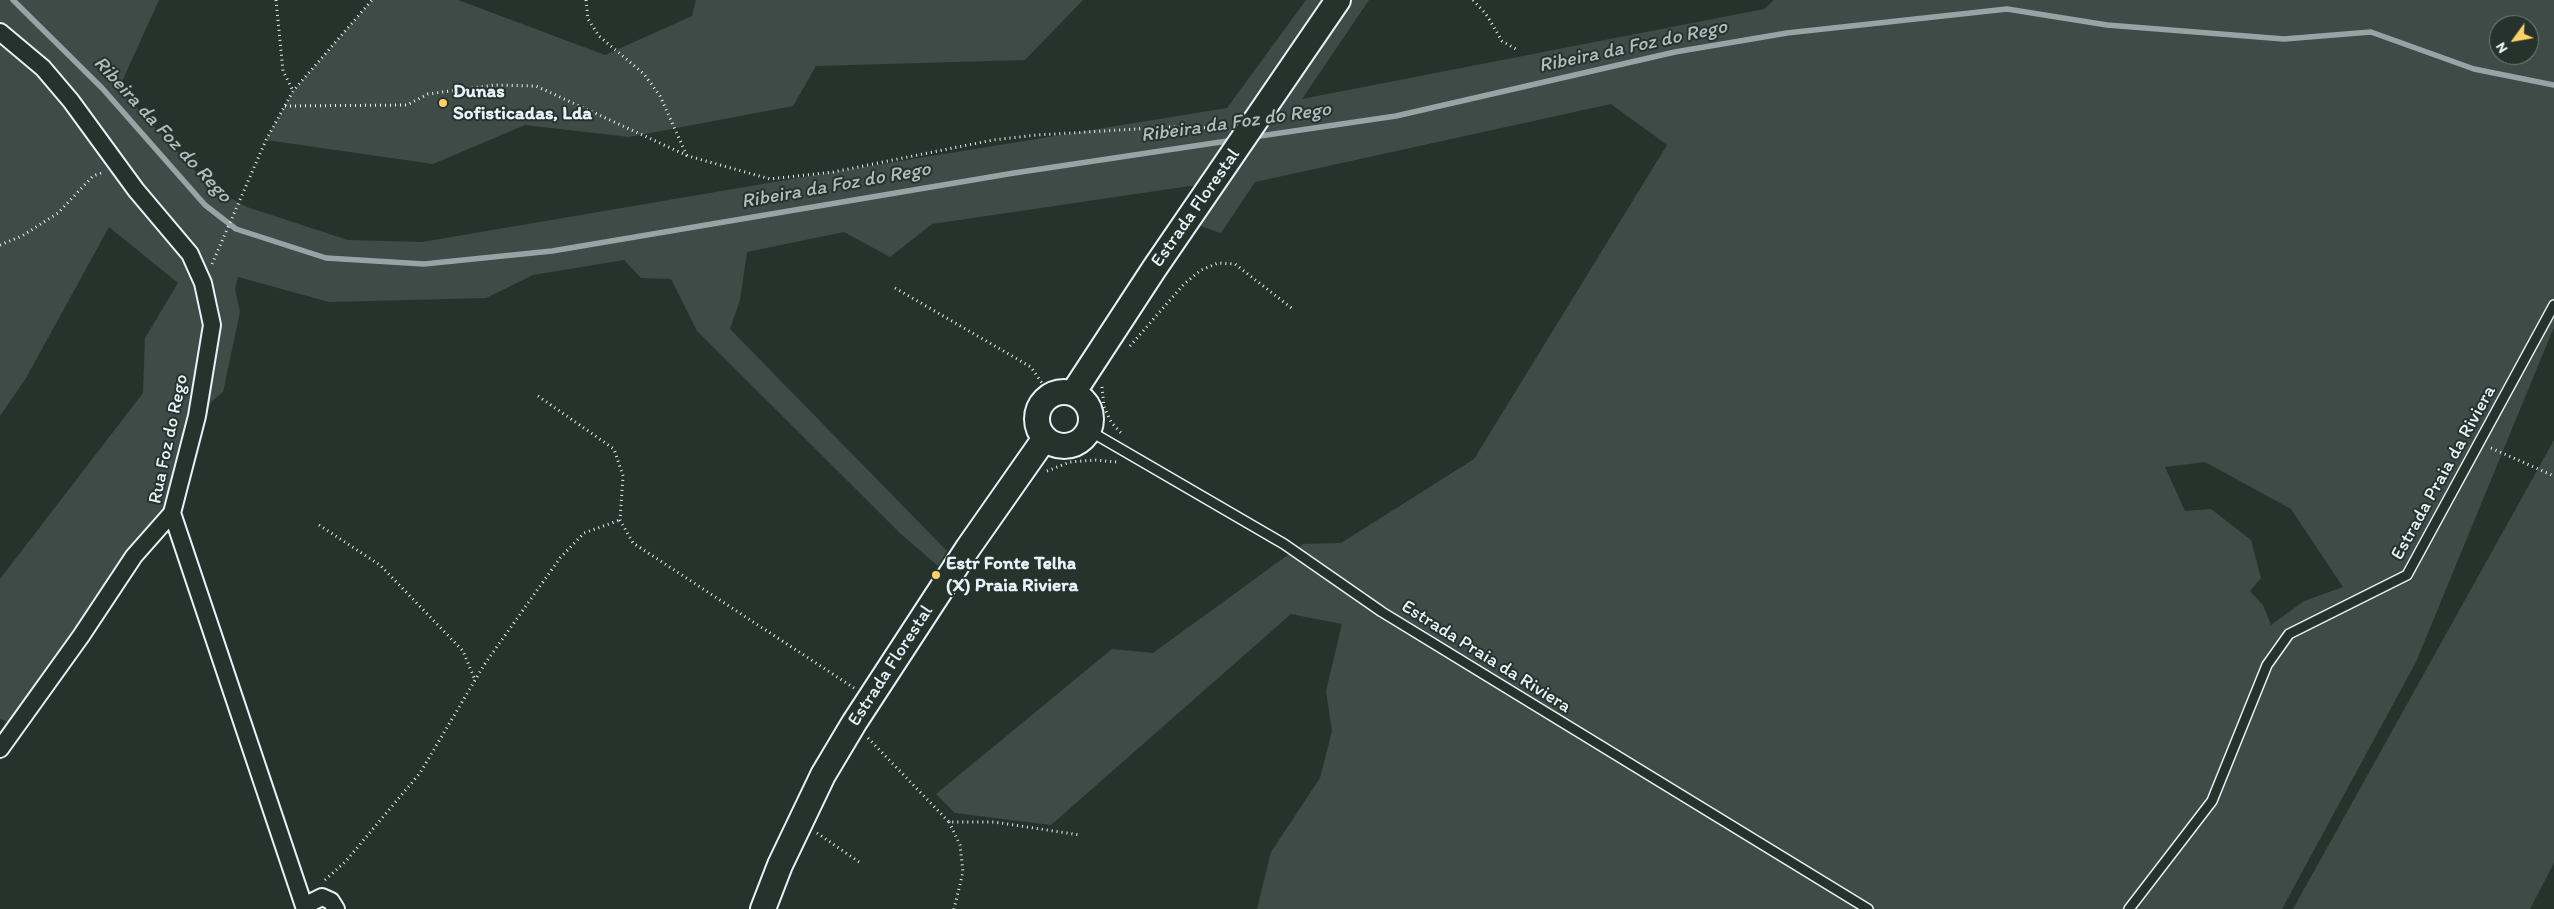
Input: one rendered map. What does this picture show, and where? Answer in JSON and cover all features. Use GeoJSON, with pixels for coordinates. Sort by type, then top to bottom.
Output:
{"type":"FeatureCollection","features":[{"type":"Feature","properties":{"kind":"main road","name":"Estrada Florestal"},"geometry":{"type":"LineString","coordinates":[[1073,393],[1154,269],[1338,0]]}},
{"type":"Feature","properties":{"kind":"main road"},"geometry":{"type":"LineString","coordinates":[[1062,391],[1073,393],[1082,399],[1088,408],[1091,419],[1088,430],[1080,440],[1069,446],[1056,445],[1045,438],[1037,424],[1039,407],[1050,395],[1062,391]]}},
{"type":"Feature","properties":{"kind":"main road","name":"Estrada Florestal"},"geometry":{"type":"LineString","coordinates":[[763,909],[780,865],[800,822],[823,775],[854,723],[968,548],[1045,438]]}},
{"type":"Feature","properties":{"kind":"street","name":"Rua Foz do Rego"},"geometry":{"type":"LineString","coordinates":[[0,32],[42,68],[71,101],[190,254],[203,284],[212,325],[197,416],[172,513],[304,905]]}},
{"type":"Feature","properties":{"kind":"street"},"geometry":{"type":"LineString","coordinates":[[0,749],[82,636],[134,556],[172,513]]}},
{"type":"Feature","properties":{"kind":"street"},"geometry":{"type":"LineString","coordinates":[[304,905],[322,897],[331,901],[336,909]]}},
{"type":"Feature","properties":{"kind":"lane","name":"Estrada Praia da Riviera"},"geometry":{"type":"LineString","coordinates":[[2129,909],[2212,801],[2267,664],[2288,634],[2407,575],[2554,305]]}},
{"type":"Feature","properties":{"kind":"lane","name":"Estrada Praia da Riviera"},"geometry":{"type":"LineString","coordinates":[[1088,430],[1284,544],[1390,617],[1868,909]]}},
{"type":"Feature","properties":{"kind":"path"},"geometry":{"type":"LineString","coordinates":[[276,0],[283,71],[293,91]]}},
{"type":"Feature","properties":{"kind":"path"},"geometry":{"type":"LineString","coordinates":[[203,284],[227,234],[266,140],[293,91],[372,0]]}},
{"type":"Feature","properties":{"kind":"path"},"geometry":{"type":"LineString","coordinates":[[586,0],[588,19],[599,36],[644,74],[660,96],[688,156]]}},
{"type":"Feature","properties":{"kind":"path"},"geometry":{"type":"LineString","coordinates":[[1473,0],[1486,14],[1502,41],[1516,49]]}},
{"type":"Feature","properties":{"kind":"path"},"geometry":{"type":"LineString","coordinates":[[285,106],[407,105],[428,94],[485,86],[536,86],[688,156],[770,179],[833,172],[993,140],[1037,135],[1257,120]]}},
{"type":"Feature","properties":{"kind":"path"},"geometry":{"type":"LineString","coordinates":[[0,245],[22,236],[58,213],[93,176],[119,165]]}},
{"type":"Feature","properties":{"kind":"path"},"geometry":{"type":"LineString","coordinates":[[1124,352],[1184,284],[1201,270],[1218,263],[1235,264],[1294,310]]}},
{"type":"Feature","properties":{"kind":"path"},"geometry":{"type":"LineString","coordinates":[[895,288],[1031,367],[1050,395]]}},
{"type":"Feature","properties":{"kind":"path"},"geometry":{"type":"LineString","coordinates":[[538,396],[614,449],[623,476],[620,520],[633,543],[869,698]]}},
{"type":"Feature","properties":{"kind":"path"},"geometry":{"type":"LineString","coordinates":[[2480,443],[2554,476]]}},
{"type":"Feature","properties":{"kind":"path"},"geometry":{"type":"LineString","coordinates":[[304,905],[346,861],[420,773],[484,665],[560,558],[584,533],[620,520]]}},
{"type":"Feature","properties":{"kind":"path"},"geometry":{"type":"LineString","coordinates":[[319,525],[380,565],[463,651],[475,681]]}},
{"type":"Feature","properties":{"kind":"path"},"geometry":{"type":"LineString","coordinates":[[854,723],[949,822],[960,845],[963,872],[954,909]]}},
{"type":"Feature","properties":{"kind":"path"},"geometry":{"type":"LineString","coordinates":[[800,822],[859,862]]}},
{"type":"Feature","properties":{"kind":"path"},"geometry":{"type":"LineString","coordinates":[[949,822],[994,822],[1080,835]]}},
{"type":"Feature","properties":{"kind":"shaded area"},"geometry":{"type":"Polygon","coordinates":[[[0,0],[159,0],[120,86],[137,108],[210,187],[247,207],[348,240],[422,242],[833,172],[1227,108],[1306,0],[1369,0],[1302,99],[1764,9],[1774,0],[2554,0],[2554,327],[2416,662],[2282,909],[1257,909],[1271,852],[1320,778],[1332,731],[1326,691],[1342,624],[1291,614],[1051,825],[955,813],[936,794],[1112,649],[1153,653],[1303,544],[1341,543],[1474,459],[1667,145],[1611,104],[1255,182],[1221,233],[1188,222],[1212,186],[1190,186],[932,224],[890,257],[844,232],[747,252],[740,300],[730,329],[947,551],[938,566],[901,534],[697,331],[671,279],[641,278],[624,260],[533,275],[486,298],[329,302],[238,277],[235,289],[240,312],[223,392],[211,402],[172,513],[16,725],[0,719],[0,579],[143,393],[145,338],[178,283],[109,227],[26,378],[0,416],[0,0]],[[2205,462],[2165,467],[2185,511],[2211,509],[2251,540],[2261,578],[2250,591],[2263,605],[2271,625],[2304,601],[2343,587],[2291,509],[2205,462]]]}},
{"type":"Feature","properties":{"kind":"shaded area"},"geometry":{"type":"Polygon","coordinates":[[[372,0],[458,0],[605,55],[692,16],[696,0],[1083,0],[1025,60],[816,66],[793,106],[629,137],[525,125],[433,164],[266,140],[293,91],[372,0]]]}},
{"type":"Feature","properties":{"kind":"shaded area"},"geometry":{"type":"Polygon","coordinates":[[[2554,440],[2554,863],[2530,909],[2293,909],[2554,440]]]}},
{"type":"Feature","properties":{"kind":"waterway","name":"Ribeira da Foz do Rego"},"geometry":{"type":"LineString","coordinates":[[13,0],[102,88],[205,205],[236,229],[326,258],[424,264],[552,251],[1014,173],[1234,140]]}},
{"type":"Feature","properties":{"kind":"waterway","name":"Ribeira da Foz do Rego"},"geometry":{"type":"LineString","coordinates":[[1253,137],[1396,116],[1675,52],[1787,33],[2007,9],[2107,25],[2284,39],[2371,32],[2474,69],[2554,85]]}},
{"type":"Feature","properties":{"kind":"place","name":"Dunas Sofisticadas, Lda"},"geometry":{"type":"Point","coordinates":[443,103]}},
{"type":"Feature","properties":{"kind":"place","name":"Estr Fonte Telha (X) Praia Riviera"},"geometry":{"type":"Point","coordinates":[936,575]}}]}
